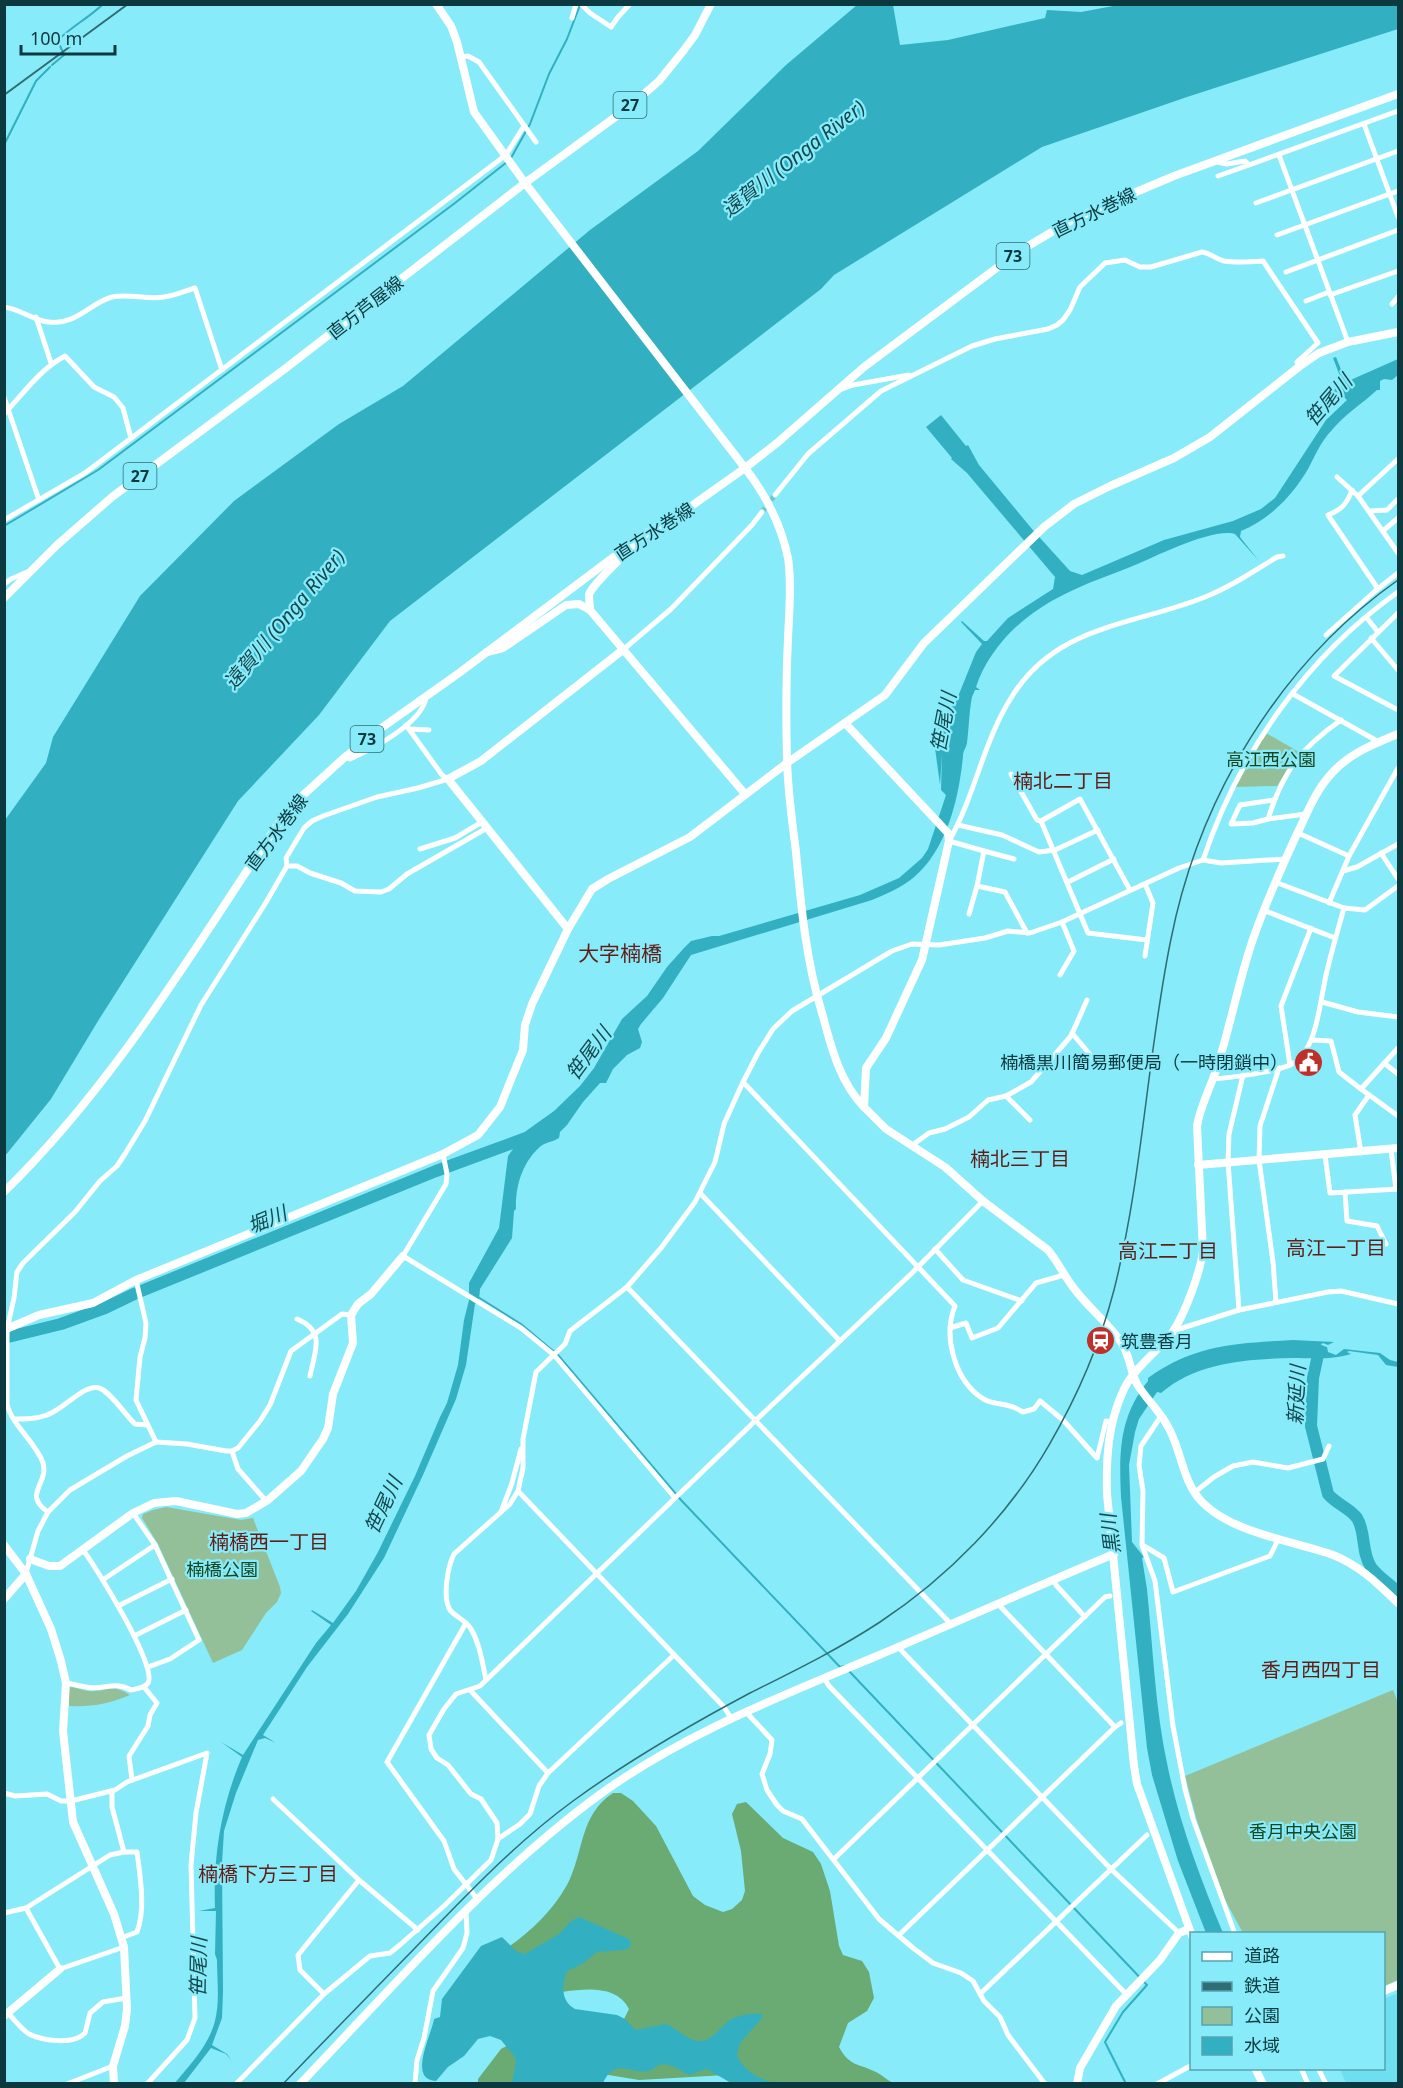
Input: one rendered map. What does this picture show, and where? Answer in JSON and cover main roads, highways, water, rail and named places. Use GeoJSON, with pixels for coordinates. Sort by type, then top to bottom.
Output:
{"type":"FeatureCollection","features":[{"type":"Feature","properties":{"kind":"main road","name":"直方芦屋線"},"geometry":{"type":"LineString","coordinates":[[4,598],[31,570],[112,497],[286,368],[629,107],[658,81],[695,35],[711,4]]}},
{"type":"Feature","properties":{"kind":"main road","name":"直方水巻線"},"geometry":{"type":"LineString","coordinates":[[4,1192],[48,1147],[117,1063],[282,818],[301,796],[380,729],[639,538],[690,507],[864,367],[1018,252],[1072,220],[1117,200],[1398,94]]}},
{"type":"Feature","properties":{"kind":"main road"},"geometry":{"type":"LineString","coordinates":[[527,186],[743,466]]}},
{"type":"Feature","properties":{"kind":"water","name":"遠賀川 (Onga River)"},"geometry":{"type":"Polygon","coordinates":[[[1124,4],[1398,5],[1398,29],[1187,97],[1042,147],[834,275],[821,289],[390,621],[319,715],[238,801],[51,1099],[5,1156],[5,820],[46,763],[53,737],[140,596],[234,501],[339,424],[403,386],[590,230],[698,151],[786,65],[857,5],[893,5],[900,45],[948,40],[1045,18],[1047,10],[1081,12],[1124,4]]]}},
{"type":"Feature","properties":{"kind":"water","name":"笹尾川"},"geometry":{"type":"Polygon","coordinates":[[[1336,357],[1346,382],[1398,359],[1398,375],[1392,380],[1380,381],[1380,390],[1377,390],[1337,424],[1321,444],[1302,479],[1279,506],[1252,526],[1241,531],[1240,537],[1259,561],[1235,534],[1226,533],[1200,538],[1063,595],[1024,620],[995,650],[979,678],[976,687],[980,690],[975,690],[972,697],[967,743],[954,806],[943,838],[925,866],[904,885],[872,900],[691,955],[663,998],[638,1029],[642,1042],[640,1048],[627,1055],[613,1069],[606,1083],[600,1083],[560,1132],[559,1138],[541,1146],[529,1159],[521,1174],[517,1192],[512,1238],[480,1289],[479,1300],[475,1304],[466,1365],[456,1399],[423,1475],[384,1558],[348,1614],[307,1667],[263,1735],[276,1743],[265,1738],[258,1740],[236,1793],[224,1831],[222,2018],[212,2045],[227,2054],[231,2060],[226,2054],[211,2048],[184,2083],[174,2084],[204,2046],[217,2013],[216,1911],[199,1911],[215,1908],[215,1869],[220,1831],[229,1794],[242,1757],[221,1742],[243,1755],[316,1643],[331,1625],[311,1611],[333,1623],[356,1591],[378,1552],[447,1403],[458,1365],[469,1300],[469,1283],[499,1228],[508,1156],[526,1131],[554,1111],[580,1086],[594,1068],[622,1019],[647,996],[667,967],[691,941],[719,936],[860,895],[899,878],[922,858],[928,849],[946,795],[941,790],[942,754],[940,785],[935,748],[939,725],[946,712],[955,704],[976,652],[982,644],[961,622],[987,641],[1008,618],[1053,589],[1055,577],[967,473],[951,459],[926,427],[941,415],[966,446],[968,445],[979,465],[1032,529],[1070,571],[1082,575],[1164,540],[1233,521],[1261,509],[1275,498],[1326,420],[1347,400],[1340,393],[1333,394],[1335,389],[1343,384],[1333,358],[1336,357]]]}},
{"type":"Feature","properties":{"kind":"water"},"geometry":{"type":"Polygon","coordinates":[[[1293,1340],[1334,1342],[1320,1345],[1327,1347],[1328,1352],[1336,1355],[1344,1349],[1380,1353],[1398,1362],[1398,1367],[1386,1365],[1378,1355],[1349,1351],[1347,1352],[1351,1354],[1336,1357],[1240,1361],[1223,1364],[1190,1375],[1161,1393],[1157,1392],[1139,1419],[1129,1465],[1132,1542],[1144,1557],[1142,1558],[1157,1701],[1168,1768],[1192,1852],[1223,1932],[1206,1932],[1178,1861],[1152,1775],[1147,1748],[1121,1497],[1121,1450],[1131,1408],[1148,1378],[1182,1358],[1218,1347],[1293,1340]]]}},
{"type":"Feature","properties":{"kind":"water"},"geometry":{"type":"Polygon","coordinates":[[[579,1917],[629,1939],[631,1943],[629,1948],[624,1950],[597,1952],[582,1964],[567,1971],[564,1992],[570,2006],[575,2009],[617,2015],[625,2019],[636,2030],[666,2024],[699,2041],[708,2039],[733,2018],[762,2014],[762,2018],[740,2043],[737,2055],[743,2065],[753,2074],[776,2083],[731,2083],[707,2069],[689,2075],[674,2067],[661,2065],[650,2071],[642,2072],[618,2068],[608,2075],[603,2083],[512,2083],[515,2057],[501,2040],[490,2036],[478,2039],[464,2056],[448,2067],[436,2081],[428,2079],[423,2073],[423,2055],[434,2019],[440,2017],[442,1999],[481,1946],[502,1937],[516,1951],[525,1954],[559,1934],[570,1922],[579,1917]]]}},
{"type":"Feature","properties":{"kind":"waterway"},"geometry":{"type":"LineString","coordinates":[[52,65],[64,55],[58,41],[103,4]]}},
{"type":"Feature","properties":{"kind":"waterway"},"geometry":{"type":"LineString","coordinates":[[511,158],[530,124],[549,74],[567,39],[580,5]]}},
{"type":"Feature","properties":{"kind":"waterway"},"geometry":{"type":"LineString","coordinates":[[4,145],[36,81],[50,67]]}},
{"type":"Feature","properties":{"kind":"waterway"},"geometry":{"type":"LineString","coordinates":[[4,526],[98,470],[507,162]]}},
{"type":"Feature","properties":{"kind":"waterway","name":"堀川"},"geometry":{"type":"LineString","coordinates":[[4,1338],[61,1324],[105,1308],[134,1294],[436,1171],[534,1135]]}},
{"type":"Feature","properties":{"kind":"waterway"},"geometry":{"type":"LineString","coordinates":[[478,1297],[521,1324],[558,1355],[681,1500],[840,1667],[845,1666]]}},
{"type":"Feature","properties":{"kind":"waterway","name":"新延川"},"geometry":{"type":"LineString","coordinates":[[1319,1350],[1313,1378],[1311,1426],[1328,1494],[1357,1518],[1371,1567],[1398,1592]]}},
{"type":"Feature","properties":{"kind":"waterway"},"geometry":{"type":"LineString","coordinates":[[849,1671],[1147,1985],[1123,2012],[1105,2042],[1126,2084]]}},
{"type":"Feature","properties":{"kind":"tunnel"},"geometry":{"type":"LineString","coordinates":[[762,512],[775,495]]}},
{"type":"Feature","properties":{"kind":"tram line"},"geometry":{"type":"LineString","coordinates":[[283,2084],[471,1891],[551,1818],[594,1786],[659,1744],[727,1705],[832,1651],[880,1622],[953,1565],[1015,1496],[1049,1445],[1069,1408],[1095,1350],[1114,1290],[1132,1203],[1156,1027],[1171,939],[1184,887],[1202,835],[1224,786],[1250,738],[1281,693],[1316,652],[1355,614],[1398,580]]}},
{"type":"Feature","properties":{"kind":"railway"},"geometry":{"type":"LineString","coordinates":[[4,95],[128,4]]}},
{"type":"Feature","properties":{"kind":"place","name":"楠橋黒川簡易郵便局（一時閉鎖中）"},"geometry":{"type":"Point","coordinates":[1309,1062]}},
{"type":"Feature","properties":{"kind":"place","name":"筑豊香月"},"geometry":{"type":"Point","coordinates":[1100,1341]}},
{"type":"Feature","properties":{"kind":"district","name":"楠北二丁目"},"geometry":{"type":"Point","coordinates":[1063,780]}},
{"type":"Feature","properties":{"kind":"district","name":"大字楠橋"},"geometry":{"type":"Point","coordinates":[620,953]}},
{"type":"Feature","properties":{"kind":"district","name":"楠北三丁目"},"geometry":{"type":"Point","coordinates":[1020,1158]}},
{"type":"Feature","properties":{"kind":"district","name":"高江一丁目"},"geometry":{"type":"Point","coordinates":[1336,1247]}},
{"type":"Feature","properties":{"kind":"district","name":"高江二丁目"},"geometry":{"type":"Point","coordinates":[1168,1250]}},
{"type":"Feature","properties":{"kind":"district","name":"楠橋西一丁目"},"geometry":{"type":"Point","coordinates":[269,1541]}},
{"type":"Feature","properties":{"kind":"district","name":"香月西四丁目"},"geometry":{"type":"Point","coordinates":[1321,1669]}},
{"type":"Feature","properties":{"kind":"district","name":"楠橋下方三丁目"},"geometry":{"type":"Point","coordinates":[268,1873]}},
{"type":"Feature","properties":{"kind":"park label","name":"高江西公園"},"geometry":{"type":"Point","coordinates":[1271,759]}},
{"type":"Feature","properties":{"kind":"park label","name":"楠橋公園"},"geometry":{"type":"Point","coordinates":[222,1569]}},
{"type":"Feature","properties":{"kind":"park label","name":"香月中央公園"},"geometry":{"type":"Point","coordinates":[1303,1831]}},
{"type":"Feature","properties":{"kind":"water label","name":"黒川"},"geometry":{"type":"Point","coordinates":[1110,1534]}}]}
